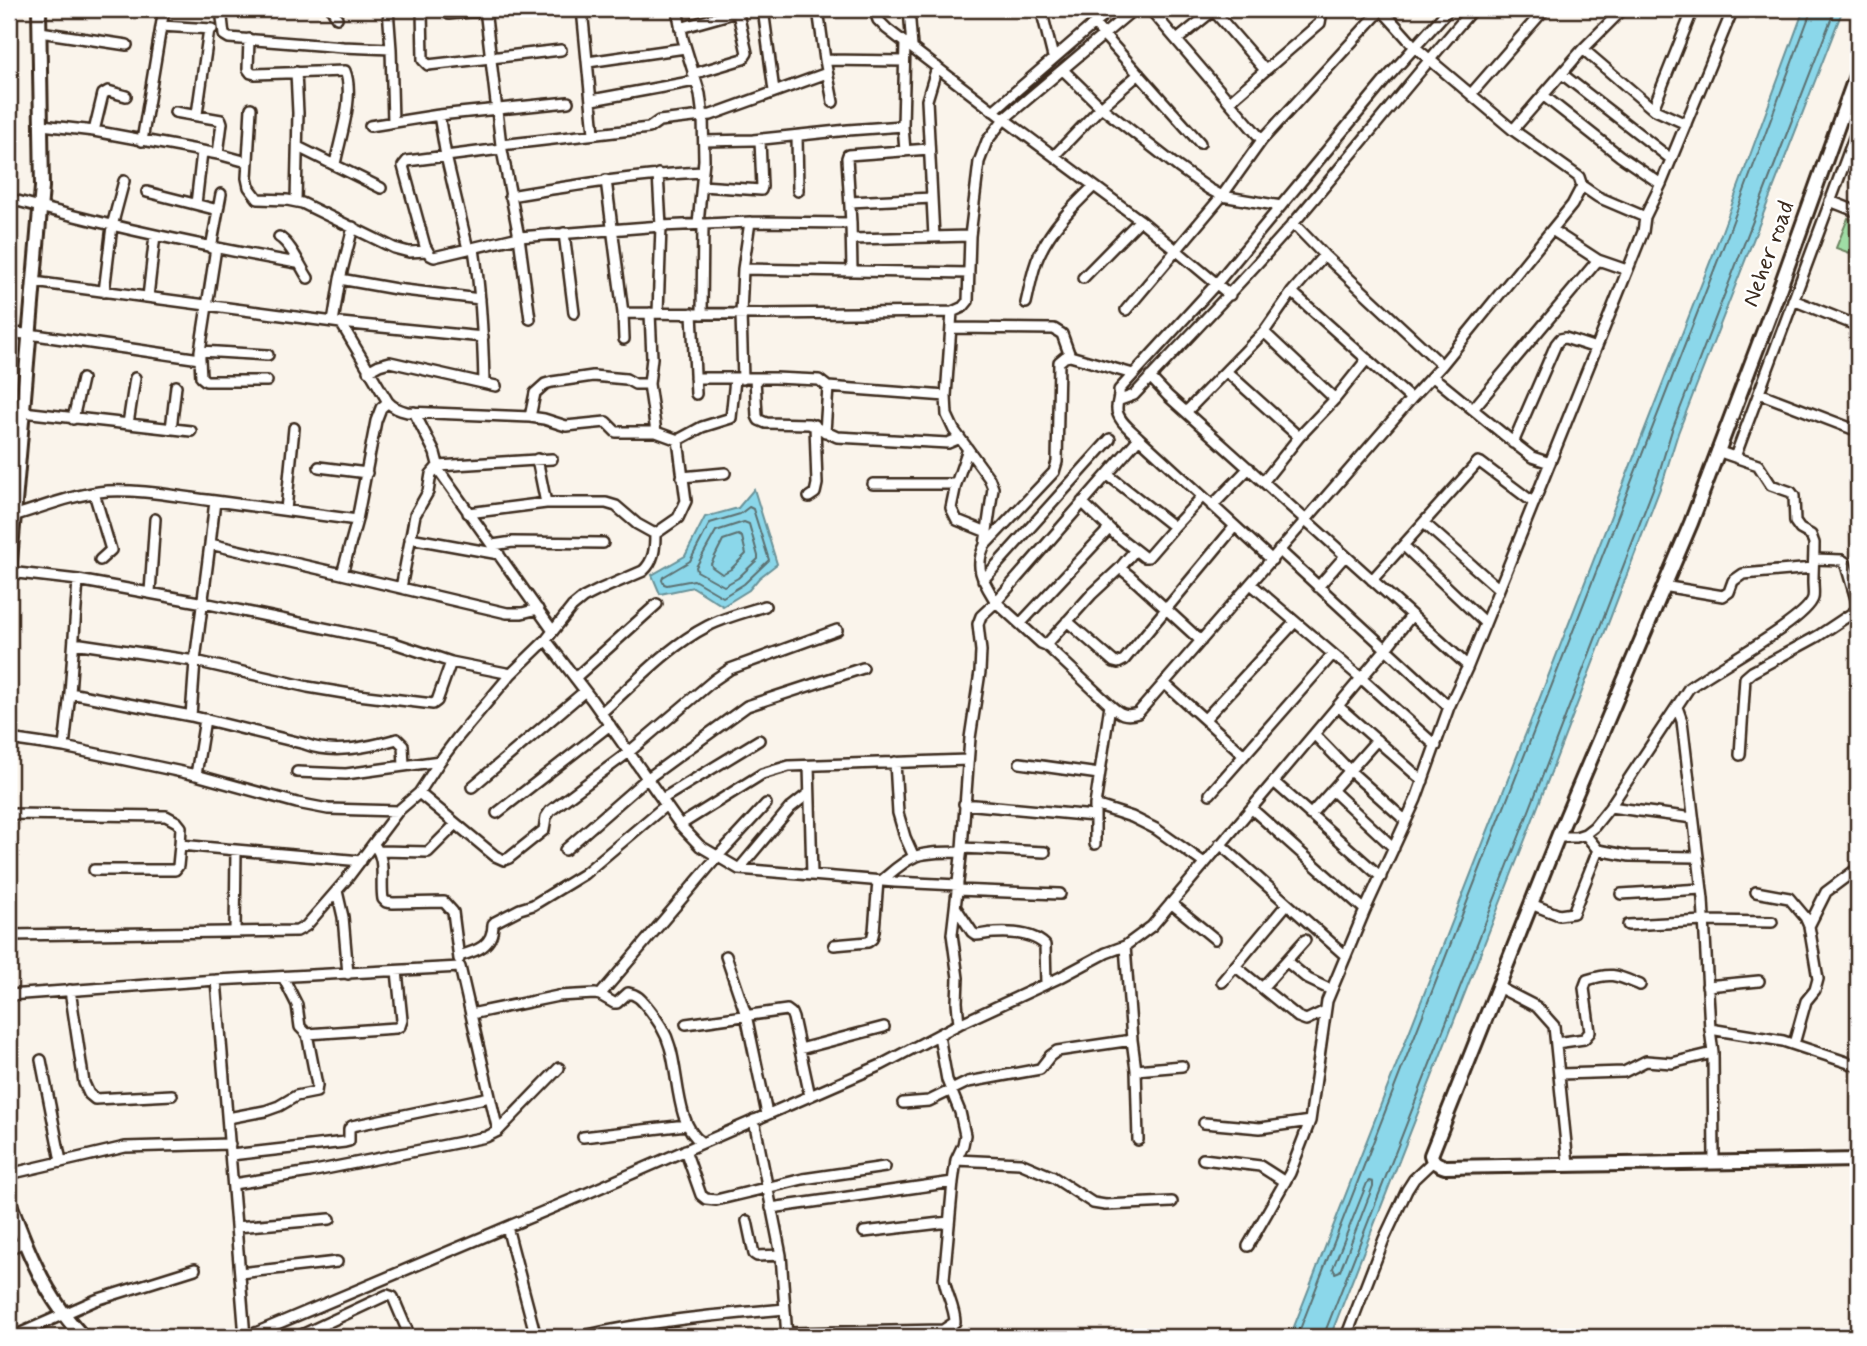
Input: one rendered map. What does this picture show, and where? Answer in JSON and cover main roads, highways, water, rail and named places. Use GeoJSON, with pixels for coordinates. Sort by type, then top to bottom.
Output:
{"type":"FeatureCollection","features":[{"type":"Feature","properties":{"kind":"water"},"geometry":{"type":"Polygon","coordinates":[[[1804,9],[1843,9],[1678,433],[1664,478],[1528,832],[1330,1337],[1290,1337],[1721,234],[1804,9]]]}},
{"type":"Feature","properties":{"kind":"water"},"geometry":{"type":"Polygon","coordinates":[[[754,489],[777,564],[749,590],[723,606],[693,587],[660,594],[652,575],[685,556],[705,517],[738,508],[754,489]]]}}]}
